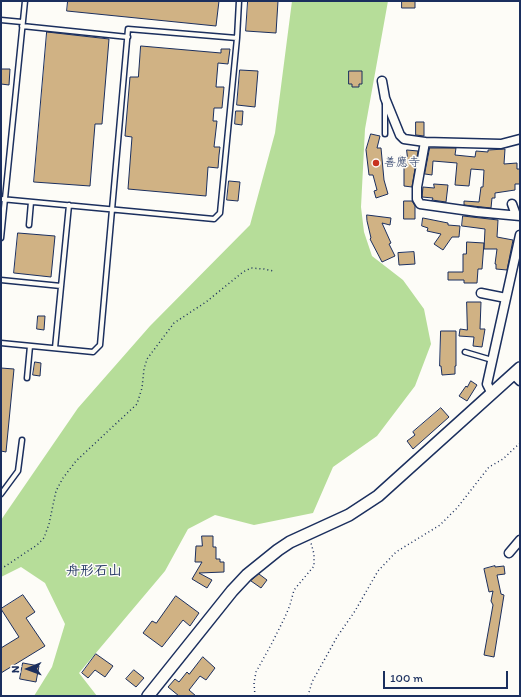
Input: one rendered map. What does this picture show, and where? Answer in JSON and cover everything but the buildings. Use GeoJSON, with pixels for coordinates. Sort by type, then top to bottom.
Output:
{"type":"FeatureCollection","features":[{"type":"Feature","properties":{"kind":"street"},"geometry":{"type":"LineString","coordinates":[[382,81],[385,98],[400,135],[404,139],[424,142],[501,144],[520,139]]}},
{"type":"Feature","properties":{"kind":"street"},"geometry":{"type":"LineString","coordinates":[[424,142],[417,187],[417,199],[420,204],[518,216]]}},
{"type":"Feature","properties":{"kind":"street"},"geometry":{"type":"LineString","coordinates":[[512,204],[518,216]]}},
{"type":"Feature","properties":{"kind":"street"},"geometry":{"type":"LineString","coordinates":[[492,394],[487,384],[520,235]]}},
{"type":"Feature","properties":{"kind":"street"},"geometry":{"type":"LineString","coordinates":[[481,293],[506,298]]}},
{"type":"Feature","properties":{"kind":"street"},"geometry":{"type":"LineString","coordinates":[[148,696],[232,591],[247,575],[278,550],[308,533],[349,515],[378,496],[492,394],[518,375]]}},
{"type":"Feature","properties":{"kind":"street"},"geometry":{"type":"LineString","coordinates":[[509,553],[520,540]]}},
{"type":"Feature","properties":{"kind":"lane"},"geometry":{"type":"LineString","coordinates":[[1,238],[3,199],[24,1]]}},
{"type":"Feature","properties":{"kind":"lane"},"geometry":{"type":"LineString","coordinates":[[3,199],[214,219],[220,213],[237,38],[239,1]]}},
{"type":"Feature","properties":{"kind":"lane"},"geometry":{"type":"LineString","coordinates":[[1,20],[128,37]]}},
{"type":"Feature","properties":{"kind":"lane"},"geometry":{"type":"LineString","coordinates":[[1,343],[93,352],[100,345],[128,29],[237,38]]}},
{"type":"Feature","properties":{"kind":"lane"},"geometry":{"type":"LineString","coordinates":[[385,98],[385,134]]}},
{"type":"Feature","properties":{"kind":"lane"},"geometry":{"type":"LineString","coordinates":[[29,225],[31,202]]}},
{"type":"Feature","properties":{"kind":"lane"},"geometry":{"type":"LineString","coordinates":[[55,348],[69,205]]}},
{"type":"Feature","properties":{"kind":"lane"},"geometry":{"type":"LineString","coordinates":[[1,280],[61,286]]}},
{"type":"Feature","properties":{"kind":"lane"},"geometry":{"type":"LineString","coordinates":[[27,378],[30,346]]}},
{"type":"Feature","properties":{"kind":"lane"},"geometry":{"type":"LineString","coordinates":[[465,352],[492,360]]}},
{"type":"Feature","properties":{"kind":"lane"},"geometry":{"type":"LineString","coordinates":[[1,494],[18,471],[22,440]]}},
{"type":"Feature","properties":{"kind":"path"},"geometry":{"type":"LineString","coordinates":[[1,570],[38,545],[44,538],[49,524],[56,492],[63,478],[76,461],[137,404],[142,388],[144,369],[147,359],[174,324],[206,302],[243,272],[251,268],[273,271]]}},
{"type":"Feature","properties":{"kind":"path"},"geometry":{"type":"LineString","coordinates":[[308,696],[312,682],[337,637],[355,611],[378,571],[396,552],[440,525],[457,508],[489,467],[503,459],[520,443]]}},
{"type":"Feature","properties":{"kind":"path"},"geometry":{"type":"LineString","coordinates":[[254,696],[256,672],[285,617],[294,590],[314,566],[314,554],[308,533]]}},
{"type":"Feature","properties":{"kind":"green space"},"geometry":{"type":"Polygon","coordinates":[[[292,1],[388,1],[365,129],[361,207],[364,232],[372,256],[403,280],[424,309],[431,344],[415,386],[377,436],[333,467],[313,513],[254,525],[215,515],[188,529],[165,571],[79,673],[97,696],[34,696],[52,667],[65,624],[45,583],[21,567],[1,577],[1,520],[78,408],[150,326],[250,225],[275,133],[292,1]]]}},
{"type":"Feature","properties":{"kind":"place","name":"善應寺"},"geometry":{"type":"Point","coordinates":[376,163]}},
{"type":"Feature","properties":{"kind":"district","name":"舟形石山"},"geometry":{"type":"Point","coordinates":[94,571]}}]}
